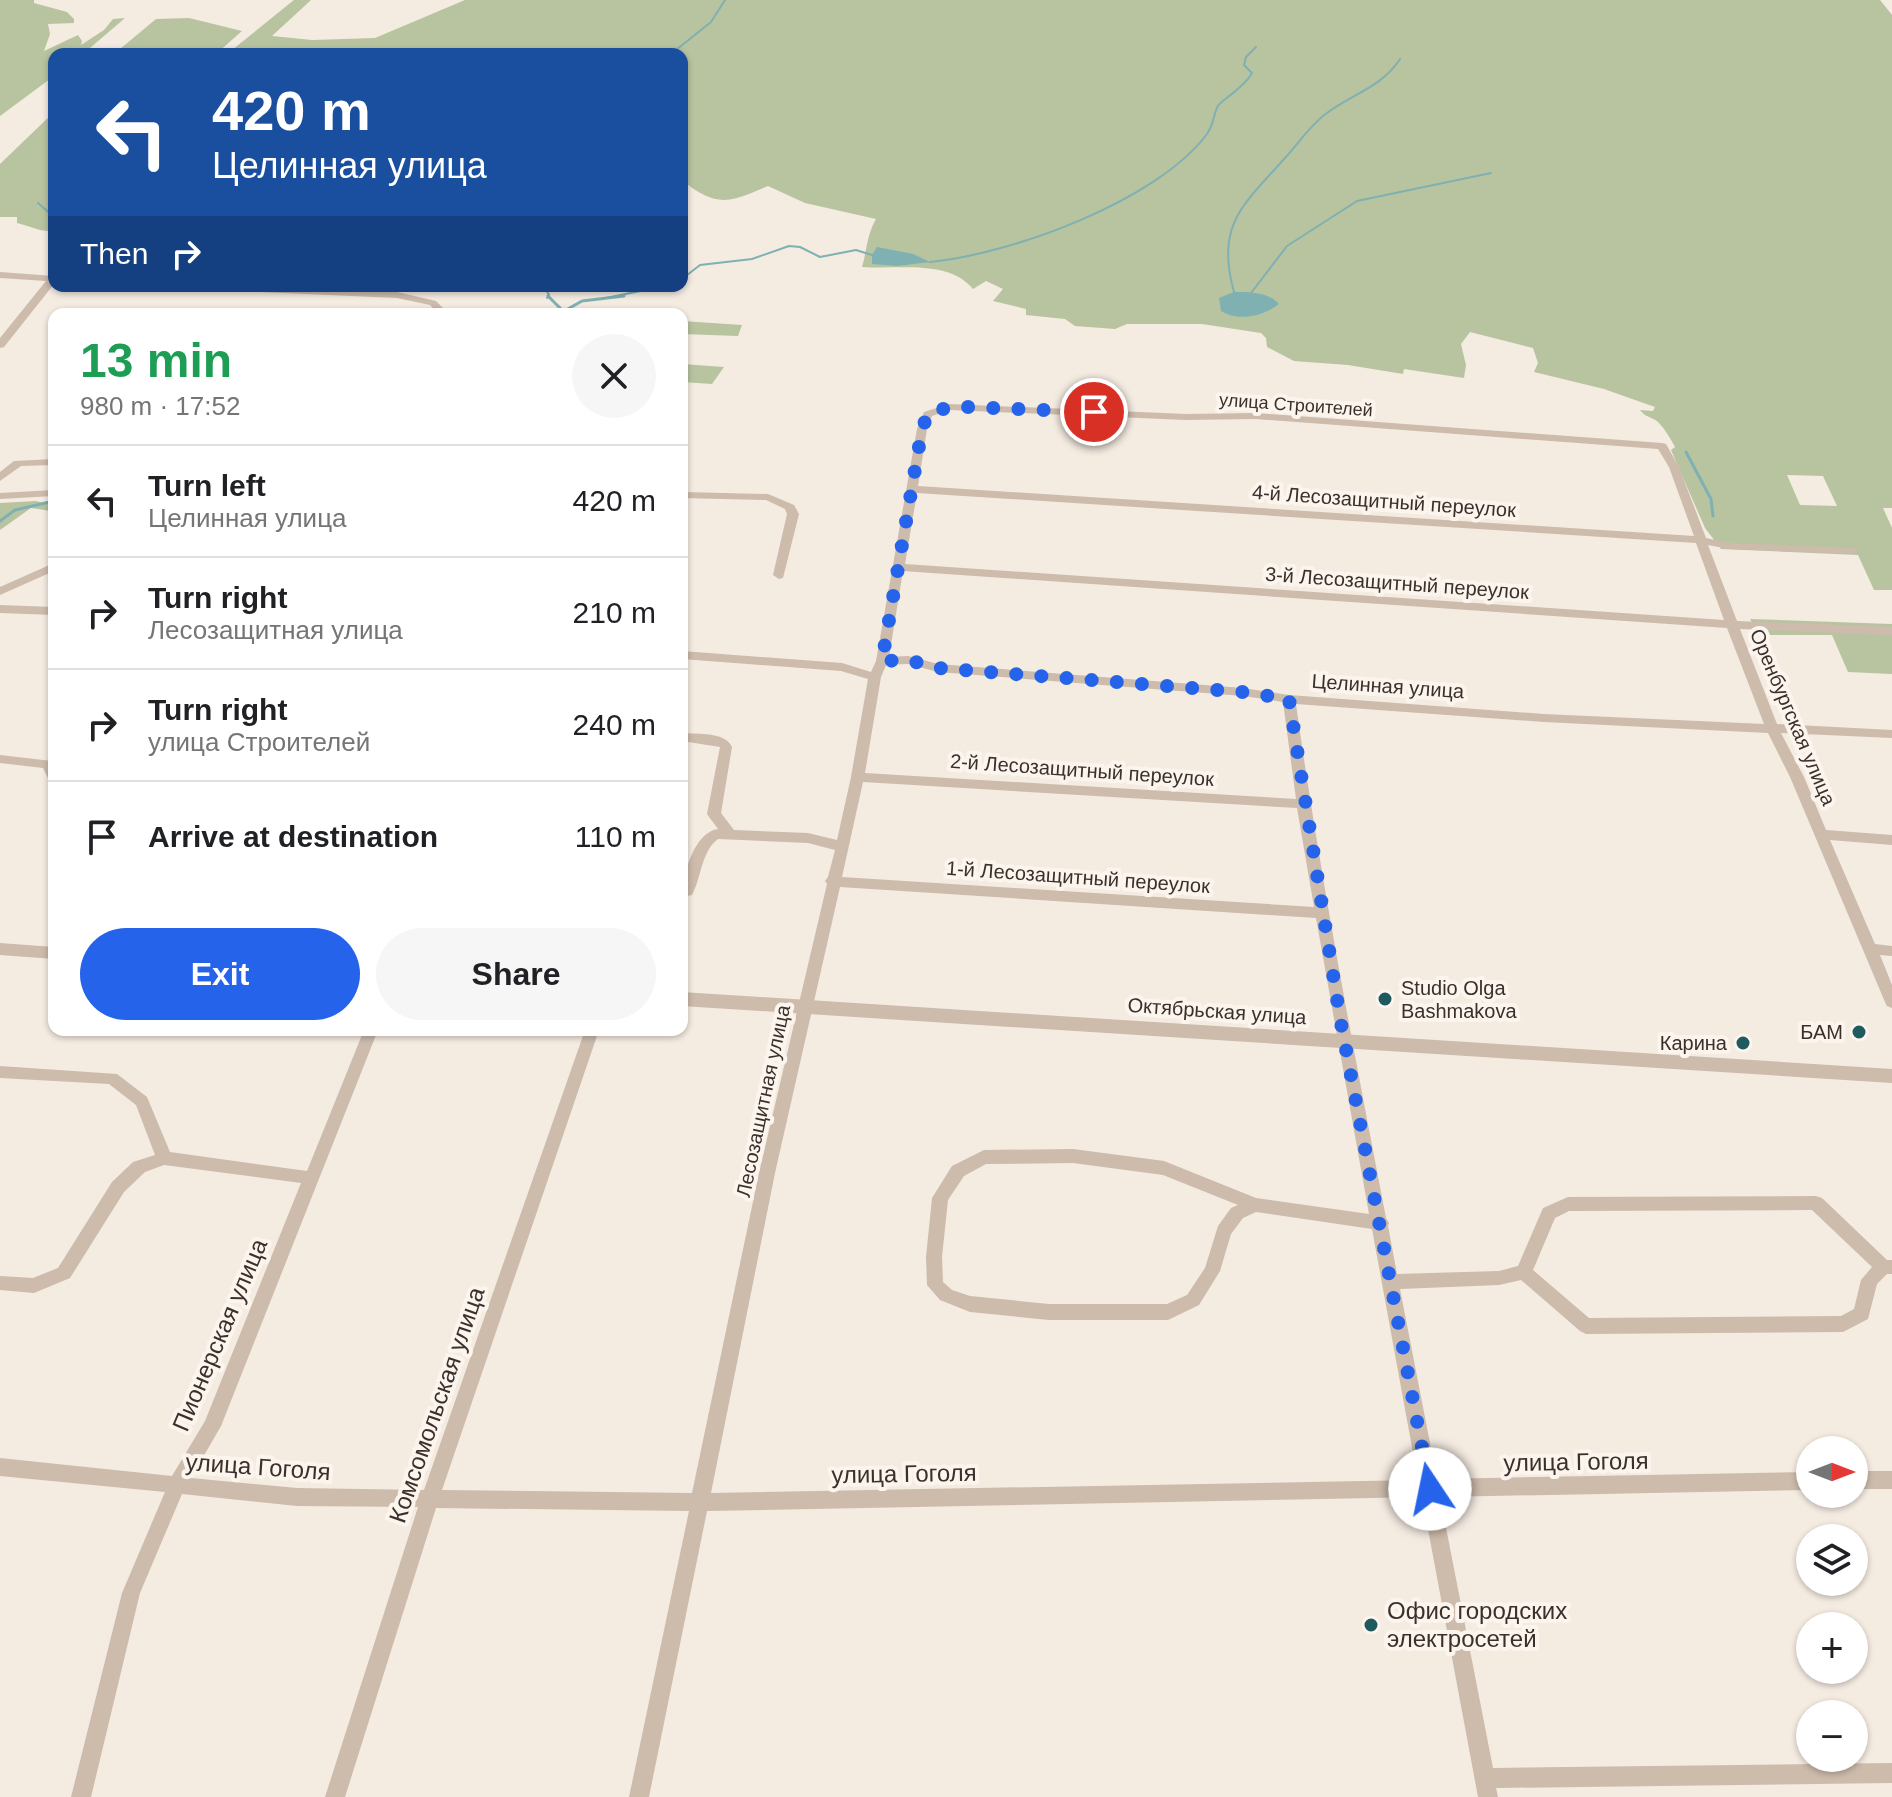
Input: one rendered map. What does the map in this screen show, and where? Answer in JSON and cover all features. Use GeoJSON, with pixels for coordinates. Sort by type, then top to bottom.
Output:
{"type":"FeatureCollection","features":[{"type":"Feature","properties":{"kind":"street"},"geometry":{"type":"LineString","coordinates":[[0,275],[48,279]]}},
{"type":"Feature","properties":{"kind":"street"},"geometry":{"type":"LineString","coordinates":[[0,345],[48,286]]}},
{"type":"Feature","properties":{"kind":"street"},"geometry":{"type":"LineString","coordinates":[[328,292],[397,295],[433,303],[438,308]]}},
{"type":"Feature","properties":{"kind":"street","name":"улица Строителей"},"geometry":{"type":"LineString","coordinates":[[928,414],[949,407],[968,407],[1186,417],[1255,416],[1662,446]]}},
{"type":"Feature","properties":{"kind":"street","name":"Лесозащитная улица"},"geometry":{"type":"LineString","coordinates":[[639,1797],[803,1008],[858,777],[875,677],[882,661],[922,429],[928,414]]}},
{"type":"Feature","properties":{"kind":"street","name":"Оренбургская улица"},"geometry":{"type":"LineString","coordinates":[[1662,446],[1674,467],[1772,730],[1797,777],[1892,1002]]}},
{"type":"Feature","properties":{"kind":"street"},"geometry":{"type":"LineString","coordinates":[[0,478],[18,463],[48,462]]}},
{"type":"Feature","properties":{"kind":"street","name":"4-й Лесозащитный переулок"},"geometry":{"type":"LineString","coordinates":[[913,489],[1701,540],[1729,546],[1852,550]]}},
{"type":"Feature","properties":{"kind":"street"},"geometry":{"type":"LineString","coordinates":[[0,496],[48,493]]}},
{"type":"Feature","properties":{"kind":"street"},"geometry":{"type":"LineString","coordinates":[[688,495],[768,497],[790,507],[793,514],[779,575]]}},
{"type":"Feature","properties":{"kind":"street","name":"3-й Лесозащитный переулок"},"geometry":{"type":"LineString","coordinates":[[899,567],[1732,624],[1892,631]]}},
{"type":"Feature","properties":{"kind":"street"},"geometry":{"type":"LineString","coordinates":[[0,591],[48,570]]}},
{"type":"Feature","properties":{"kind":"street"},"geometry":{"type":"LineString","coordinates":[[0,609],[48,611]]}},
{"type":"Feature","properties":{"kind":"street"},"geometry":{"type":"LineString","coordinates":[[688,655],[842,667],[875,677]]}},
{"type":"Feature","properties":{"kind":"street","name":"Целинная улица"},"geometry":{"type":"LineString","coordinates":[[882,661],[908,660],[938,668],[1544,718],[1892,734]]}},
{"type":"Feature","properties":{"kind":"street"},"geometry":{"type":"LineString","coordinates":[[1289,699],[1303,804],[1344,1041],[1486,1787],[1892,1773]]}},
{"type":"Feature","properties":{"kind":"street"},"geometry":{"type":"LineString","coordinates":[[688,738],[724,742],[726,747],[714,814],[728,832]]}},
{"type":"Feature","properties":{"kind":"street"},"geometry":{"type":"LineString","coordinates":[[0,759],[48,762]]}},
{"type":"Feature","properties":{"kind":"street","name":"2-й Лесозащитный переулок"},"geometry":{"type":"LineString","coordinates":[[858,777],[1303,804]]}},
{"type":"Feature","properties":{"kind":"street"},"geometry":{"type":"LineString","coordinates":[[688,889],[696,856],[706,840],[715,834],[728,832],[808,838],[840,846]]}},
{"type":"Feature","properties":{"kind":"street"},"geometry":{"type":"LineString","coordinates":[[1820,834],[1892,840]]}},
{"type":"Feature","properties":{"kind":"street","name":"1-й Лесозащитный переулок"},"geometry":{"type":"LineString","coordinates":[[832,881],[1321,913]]}},
{"type":"Feature","properties":{"kind":"street"},"geometry":{"type":"LineString","coordinates":[[0,949],[48,953]]}},
{"type":"Feature","properties":{"kind":"street"},"geometry":{"type":"LineString","coordinates":[[1869,949],[1892,951]]}},
{"type":"Feature","properties":{"kind":"street","name":"Октябрьская улица"},"geometry":{"type":"LineString","coordinates":[[688,999],[1892,1076]]}},
{"type":"Feature","properties":{"kind":"street","name":"Пионерская улица"},"geometry":{"type":"LineString","coordinates":[[81,1797],[131,1593],[177,1485],[212,1426],[369,1036]]}},
{"type":"Feature","properties":{"kind":"street","name":"Комсомольская улица"},"geometry":{"type":"LineString","coordinates":[[335,1797],[430,1499],[590,1036]]}},
{"type":"Feature","properties":{"kind":"street"},"geometry":{"type":"LineString","coordinates":[[0,1072],[112,1078],[142,1101],[164,1158]]}},
{"type":"Feature","properties":{"kind":"street"},"geometry":{"type":"LineString","coordinates":[[1255,1205],[1237,1213],[1224,1231],[1212,1271],[1193,1300],[1168,1312],[1049,1312],[970,1304],[946,1295],[935,1285],[934,1257],[940,1198],[958,1171],[984,1157],[1073,1156],[1164,1168],[1255,1205],[1381,1223]]}},
{"type":"Feature","properties":{"kind":"street"},"geometry":{"type":"LineString","coordinates":[[0,1283],[34,1286],[64,1273],[118,1187],[139,1167],[164,1158],[311,1178]]}},
{"type":"Feature","properties":{"kind":"street"},"geometry":{"type":"LineString","coordinates":[[1816,1203],[1888,1267],[1869,1280],[1862,1314],[1843,1324],[1586,1326],[1524,1272],[1549,1213],[1568,1204],[1816,1203]]}},
{"type":"Feature","properties":{"kind":"street"},"geometry":{"type":"LineString","coordinates":[[1391,1282],[1499,1278],[1524,1272]]}},
{"type":"Feature","properties":{"kind":"street","name":"улица Гоголя"},"geometry":{"type":"LineString","coordinates":[[0,1467],[297,1497],[699,1502],[1796,1481]]}},
{"type":"Feature","properties":{"kind":"street"},"geometry":{"type":"LineString","coordinates":[[1868,1480],[1892,1480]]}},
{"type":"Feature","properties":{"kind":"green space"},"geometry":{"type":"Polygon","coordinates":[[[0,0],[34,0],[34,3],[67,12],[74,23],[48,24],[50,34],[44,51],[48,49],[48,80],[0,116],[0,0]]]}},
{"type":"Feature","properties":{"kind":"green space"},"geometry":{"type":"Polygon","coordinates":[[[294,0],[311,0],[272,36],[312,40],[375,38],[465,0],[1880,0],[1892,15],[1892,508],[1883,508],[1892,528],[1892,590],[1874,590],[1858,555],[1721,549],[1705,528],[1671,450],[1675,447],[1671,440],[1658,422],[1640,410],[1653,411],[1655,407],[1604,389],[1534,372],[1538,363],[1533,348],[1470,332],[1461,344],[1466,365],[1464,378],[1404,369],[1403,374],[1348,365],[1294,361],[1267,347],[1266,338],[1261,333],[1202,324],[1127,324],[1115,329],[1075,326],[1065,319],[1026,315],[1026,309],[993,301],[1003,289],[986,281],[973,289],[950,273],[936,270],[862,267],[876,219],[805,203],[768,186],[724,200],[688,184],[688,48],[234,48],[294,0]],[[1787,475],[1800,505],[1837,506],[1823,476],[1787,475]]]}},
{"type":"Feature","properties":{"kind":"green space"},"geometry":{"type":"Polygon","coordinates":[[[125,18],[90,48],[50,48],[78,35],[81,45],[104,30],[113,19],[125,18]]]}},
{"type":"Feature","properties":{"kind":"green space"},"geometry":{"type":"Polygon","coordinates":[[[189,18],[242,31],[223,48],[121,48],[156,19],[189,18]]]}},
{"type":"Feature","properties":{"kind":"green space"},"geometry":{"type":"Polygon","coordinates":[[[48,118],[48,231],[17,223],[17,217],[0,217],[0,164],[48,118]]]}},
{"type":"Feature","properties":{"kind":"green space"},"geometry":{"type":"Polygon","coordinates":[[[688,321],[742,325],[738,336],[688,334],[688,321]]]}},
{"type":"Feature","properties":{"kind":"green space"},"geometry":{"type":"Polygon","coordinates":[[[688,364],[724,367],[712,384],[688,382],[688,364]]]}},
{"type":"Feature","properties":{"kind":"green space"},"geometry":{"type":"Polygon","coordinates":[[[36,501],[48,504],[48,511],[31,508],[0,530],[0,503],[36,501]]]}},
{"type":"Feature","properties":{"kind":"green space"},"geometry":{"type":"Polygon","coordinates":[[[1750,619],[1892,624],[1892,674],[1848,672],[1832,635],[1759,635],[1750,619]]]}},
{"type":"Feature","properties":{"kind":"water"},"geometry":{"type":"Polygon","coordinates":[[[877,247],[913,254],[930,262],[897,266],[872,264],[872,255],[877,247]]]}},
{"type":"Feature","properties":{"kind":"water"},"geometry":{"type":"Polygon","coordinates":[[[1234,292],[1264,295],[1279,304],[1266,312],[1243,317],[1221,311],[1219,298],[1234,292]]]}},
{"type":"Feature","properties":{"kind":"waterway"},"geometry":{"type":"LineString","coordinates":[[678,48],[711,22],[725,0]]}},
{"type":"Feature","properties":{"kind":"waterway"},"geometry":{"type":"LineString","coordinates":[[930,262],[963,257],[1040,236],[1119,202],[1154,181],[1184,158],[1207,134],[1218,106],[1252,73],[1244,65],[1246,57],[1256,47]]}},
{"type":"Feature","properties":{"kind":"waterway"},"geometry":{"type":"LineString","coordinates":[[1234,292],[1228,249],[1231,233],[1245,203],[1315,123],[1385,77],[1400,59]]}},
{"type":"Feature","properties":{"kind":"waterway"},"geometry":{"type":"LineString","coordinates":[[1251,293],[1287,246],[1357,201],[1491,173]]}},
{"type":"Feature","properties":{"kind":"waterway"},"geometry":{"type":"LineString","coordinates":[[38,203],[48,212]]}},
{"type":"Feature","properties":{"kind":"waterway"},"geometry":{"type":"LineString","coordinates":[[688,274],[700,265],[752,259],[789,246],[800,247],[820,257],[856,250],[872,255]]}},
{"type":"Feature","properties":{"kind":"waterway"},"geometry":{"type":"LineString","coordinates":[[547,292],[548,296]]}},
{"type":"Feature","properties":{"kind":"waterway"},"geometry":{"type":"LineString","coordinates":[[606,298],[636,292]]}},
{"type":"Feature","properties":{"kind":"waterway"},"geometry":{"type":"LineString","coordinates":[[548,296],[560,308]]}},
{"type":"Feature","properties":{"kind":"waterway"},"geometry":{"type":"LineString","coordinates":[[570,308],[582,301],[624,296]]}},
{"type":"Feature","properties":{"kind":"waterway"},"geometry":{"type":"LineString","coordinates":[[1686,452],[1711,499],[1713,516]]}},
{"type":"Feature","properties":{"kind":"waterway"},"geometry":{"type":"LineString","coordinates":[[0,521],[15,510],[48,502]]}},
{"type":"Feature","properties":{"kind":"place","name":"Studio Olga Bashmakova"},"geometry":{"type":"Point","coordinates":[1385,999]}},
{"type":"Feature","properties":{"kind":"place","name":"БАМ"},"geometry":{"type":"Point","coordinates":[1859,1032]}},
{"type":"Feature","properties":{"kind":"place","name":"Карина"},"geometry":{"type":"Point","coordinates":[1743,1043]}},
{"type":"Feature","properties":{"kind":"place","name":"Офис городских электросетей"},"geometry":{"type":"Point","coordinates":[1371,1625]}},
{"type":"Feature","properties":{"kind":"route"},"geometry":{"type":"LineString","coordinates":[[1094,412],[949,407],[928,414],[922,429],[882,661],[908,660],[938,668],[1243,692],[1289,699],[1321,913],[1328,935],[1340,1018],[1430,1489]]}}]}
